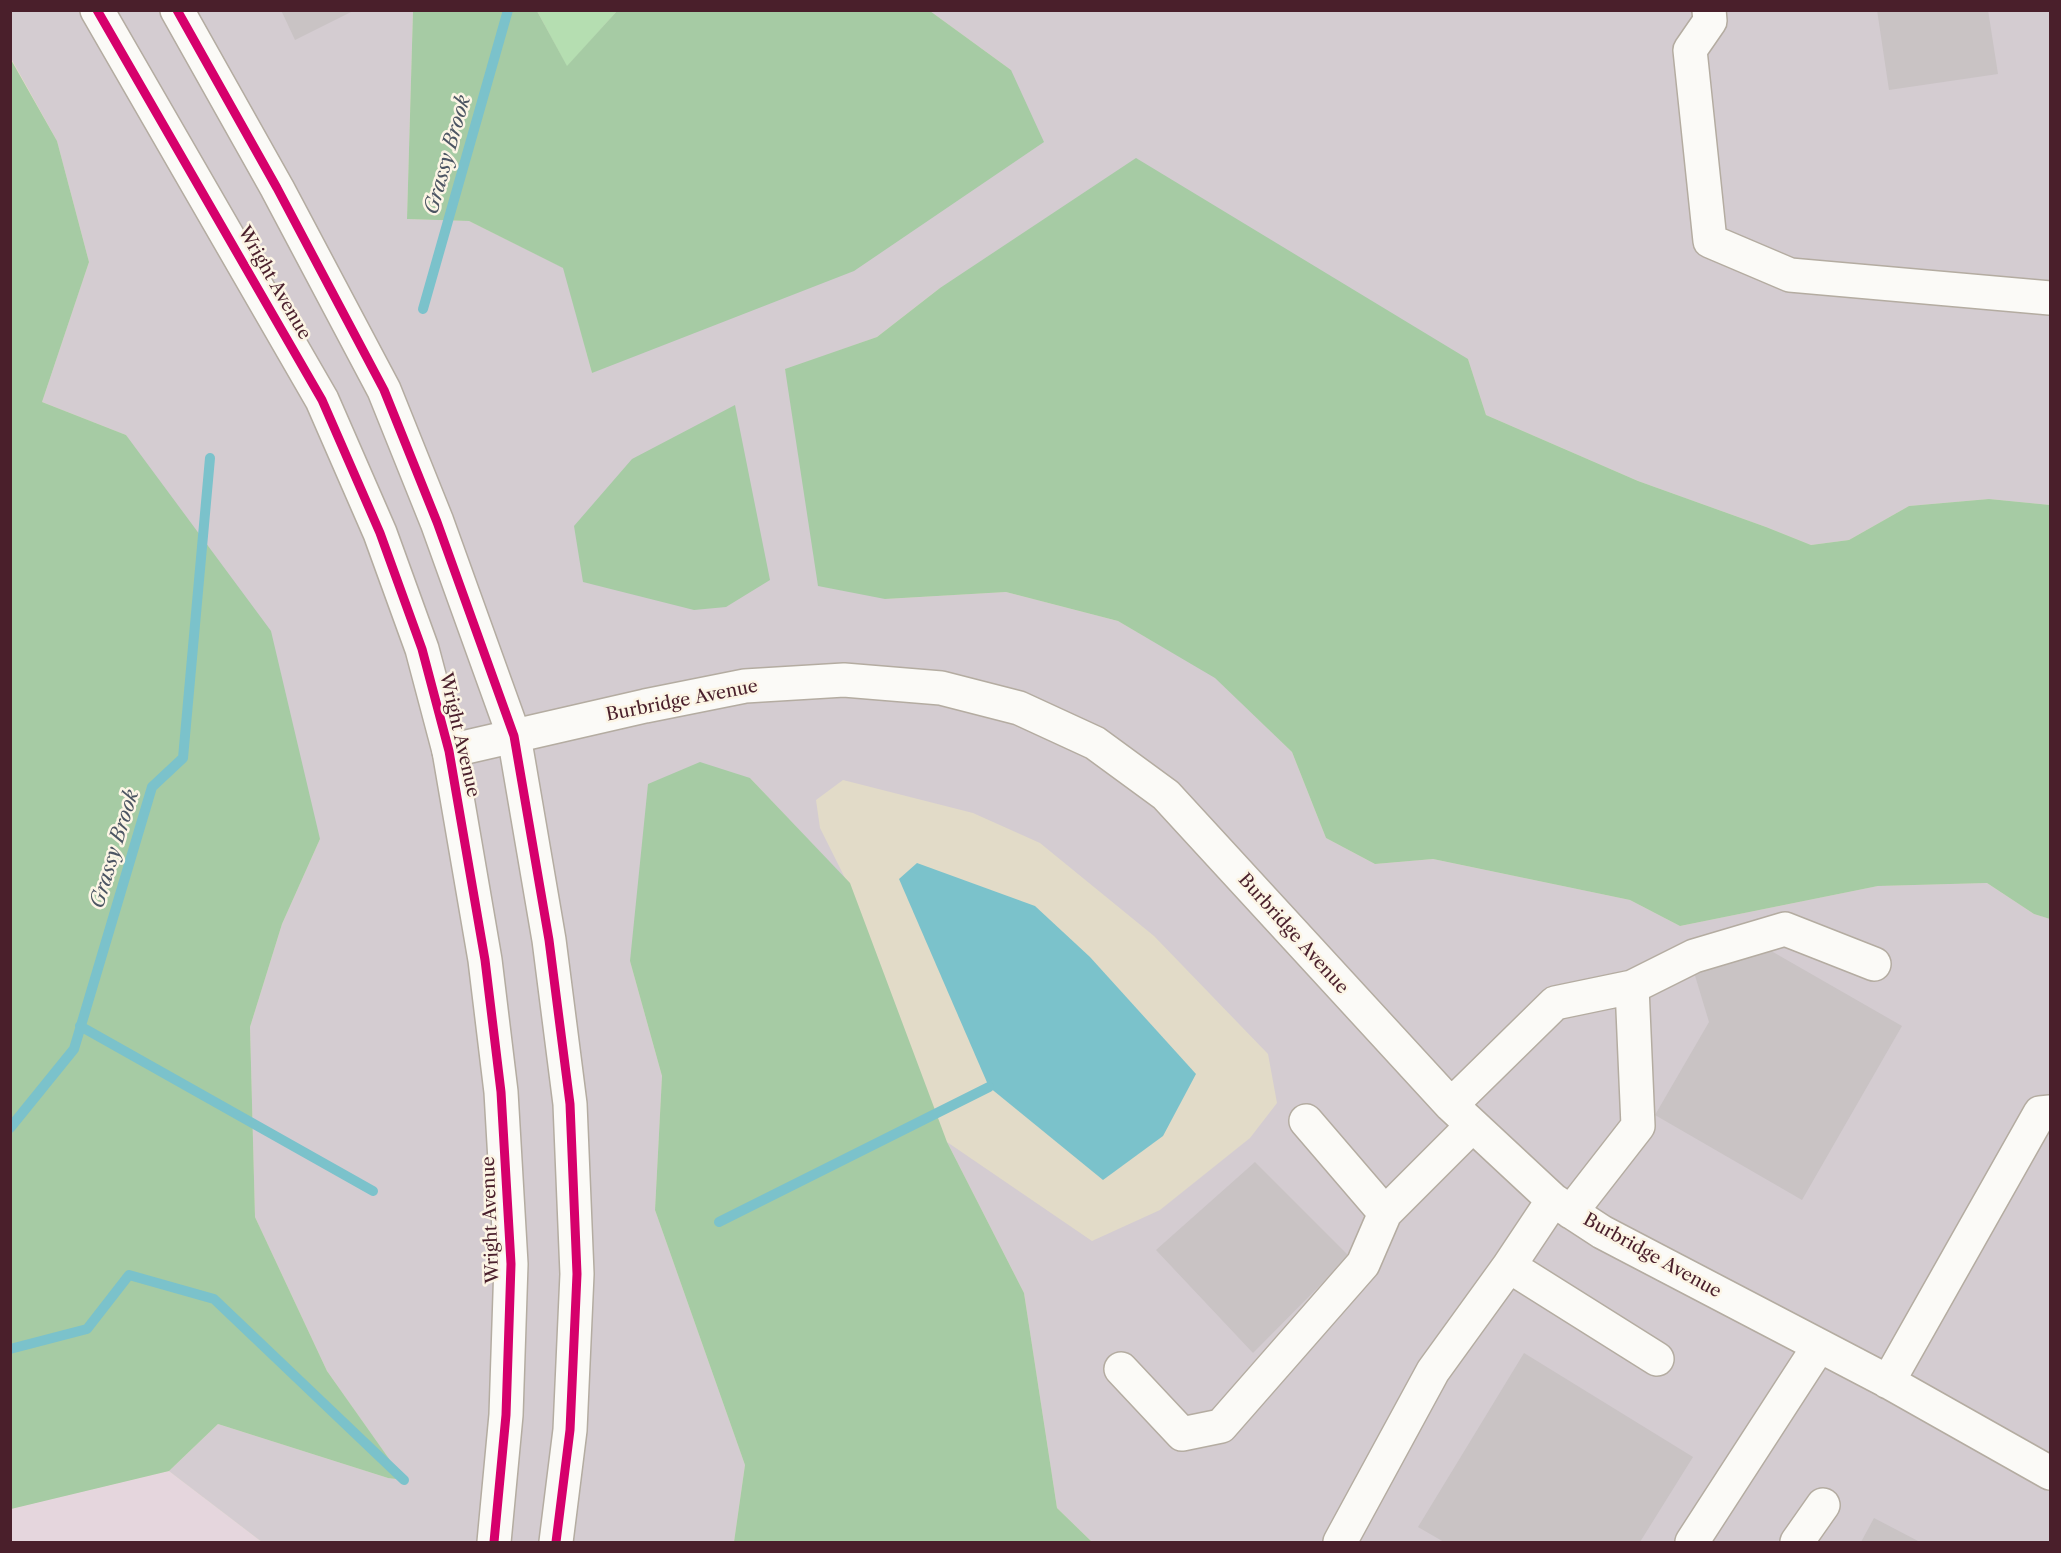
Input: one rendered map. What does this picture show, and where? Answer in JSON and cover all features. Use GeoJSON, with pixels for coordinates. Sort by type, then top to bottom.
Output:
{"type":"FeatureCollection","features":[{"type":"Feature","properties":{"kind":"main road","name":"Wright Avenue"},"geometry":{"type":"LineString","coordinates":[[97,10],[322,400],[380,533],[422,649],[449,751],[486,971],[501,1092],[511,1264],[506,1415],[494,1542]]}},
{"type":"Feature","properties":{"kind":"main road"},"geometry":{"type":"LineString","coordinates":[[177,10],[277,188],[384,390],[437,522],[514,736],[549,940],[570,1104],[577,1274],[570,1430],[556,1542]]}},
{"type":"Feature","properties":{"kind":"main road"},"geometry":{"type":"LineString","coordinates":[[1709,10],[1710,21],[1690,50],[1710,241],[1790,275],[2050,298]]}},
{"type":"Feature","properties":{"kind":"main road","name":"Burbridge Avenue"},"geometry":{"type":"LineString","coordinates":[[449,751],[645,706],[745,686],[844,680],[941,688],[1019,708],[1095,742],[1166,795],[1461,1115],[1562,1206],[1602,1232],[1888,1382],[2050,1473]]}},
{"type":"Feature","properties":{"kind":"main road"},"geometry":{"type":"LineString","coordinates":[[1121,1369],[1182,1434],[1221,1426],[1363,1264],[1385,1213],[1461,1115],[1555,1003],[1632,987],[1694,956],[1785,929],[1874,964]]}},
{"type":"Feature","properties":{"kind":"main road"},"geometry":{"type":"LineString","coordinates":[[1340,1542],[1433,1371],[1509,1266],[1638,1126],[1632,987]]}},
{"type":"Feature","properties":{"kind":"main road"},"geometry":{"type":"LineString","coordinates":[[1888,1382],[2040,1113],[2050,1112]]}},
{"type":"Feature","properties":{"kind":"main road"},"geometry":{"type":"LineString","coordinates":[[1306,1121],[1385,1213]]}},
{"type":"Feature","properties":{"kind":"main road"},"geometry":{"type":"LineString","coordinates":[[1509,1266],[1657,1359]]}},
{"type":"Feature","properties":{"kind":"main road"},"geometry":{"type":"LineString","coordinates":[[1692,1542],[1820,1346]]}},
{"type":"Feature","properties":{"kind":"main road"},"geometry":{"type":"LineString","coordinates":[[1797,1542],[1823,1505]]}},
{"type":"Feature","properties":{"kind":"shaded area"},"geometry":{"type":"Polygon","coordinates":[[[10,11],[413,11],[407,219],[469,221],[564,268],[592,373],[1011,70],[930,11],[2050,11],[2050,505],[1989,499],[1909,506],[1849,540],[1811,545],[1638,481],[1486,415],[1468,359],[940,288],[877,337],[785,370],[885,599],[1006,592],[1118,621],[1215,677],[1292,752],[1326,838],[1375,864],[1433,859],[1630,900],[1680,926],[1878,886],[1987,883],[2034,914],[2050,919],[2050,1542],[1092,1542],[1057,1508],[1024,1293],[947,1142],[1092,1241],[1160,1210],[1250,1138],[1277,1103],[1268,1054],[1154,936],[1040,843],[973,813],[843,780],[816,800],[820,828],[846,880],[750,778],[630,961],[662,1076],[655,1210],[745,1465],[734,1542],[262,1542],[169,1471],[218,1424],[388,1478],[403,1479],[327,1371],[255,1217],[250,1027],[282,924],[320,839],[126,435],[42,402],[89,262],[57,141],[11,58],[10,11]]]}},
{"type":"Feature","properties":{"kind":"shaded area"},"geometry":{"type":"Polygon","coordinates":[[[169,1471],[262,1542],[11,1542],[10,1509],[169,1471]]]}},
{"type":"Feature","properties":{"kind":"green space"},"geometry":{"type":"Polygon","coordinates":[[[413,11],[537,11],[567,66],[617,11],[930,11],[1011,70],[1044,142],[854,271],[592,373],[563,268],[469,221],[407,219],[413,11]]]}},
{"type":"Feature","properties":{"kind":"green space"},"geometry":{"type":"Polygon","coordinates":[[[537,11],[617,11],[567,67],[537,11]]]}},
{"type":"Feature","properties":{"kind":"green space"},"geometry":{"type":"Polygon","coordinates":[[[10,58],[57,141],[89,262],[42,402],[126,435],[271,631],[320,839],[282,924],[250,1027],[255,1217],[327,1371],[404,1480],[388,1478],[218,1424],[169,1471],[11,1509],[10,58]]]}},
{"type":"Feature","properties":{"kind":"green space"},"geometry":{"type":"Polygon","coordinates":[[[1136,158],[1468,359],[1486,415],[1638,481],[1811,545],[1849,540],[1909,506],[1989,499],[2050,505],[2050,919],[2034,914],[1987,883],[1878,886],[1680,926],[1630,900],[1433,859],[1375,864],[1326,838],[1292,752],[1215,678],[1118,621],[1006,592],[885,599],[818,586],[785,369],[877,337],[940,288],[1136,158]]]}},
{"type":"Feature","properties":{"kind":"green space"},"geometry":{"type":"Polygon","coordinates":[[[735,405],[770,580],[726,607],[694,610],[583,582],[574,526],[632,459],[735,405]]]}},
{"type":"Feature","properties":{"kind":"green space"},"geometry":{"type":"Polygon","coordinates":[[[700,762],[750,778],[850,883],[947,1142],[1024,1293],[1057,1508],[1092,1542],[734,1542],[745,1465],[655,1210],[662,1076],[630,961],[648,784],[700,762]]]}},
{"type":"Feature","properties":{"kind":"water"},"geometry":{"type":"Polygon","coordinates":[[[917,863],[1035,906],[1090,957],[1196,1074],[1163,1136],[1103,1180],[989,1087],[899,879],[917,863]]]}},
{"type":"Feature","properties":{"kind":"building"},"geometry":{"type":"Polygon","coordinates":[[[281,10],[355,10],[295,40],[281,10]]]}},
{"type":"Feature","properties":{"kind":"building"},"geometry":{"type":"Polygon","coordinates":[[[1877,10],[1988,10],[1998,74],[1889,90],[1877,10]]]}},
{"type":"Feature","properties":{"kind":"building"},"geometry":{"type":"Polygon","coordinates":[[[1766,948],[1902,1026],[1802,1200],[1655,1115],[1709,1022],[1693,969],[1766,948]]]}},
{"type":"Feature","properties":{"kind":"building"},"geometry":{"type":"Polygon","coordinates":[[[1255,1162],[1349,1256],[1253,1353],[1156,1250],[1255,1162]]]}},
{"type":"Feature","properties":{"kind":"building"},"geometry":{"type":"Polygon","coordinates":[[[1524,1353],[1693,1457],[1640,1542],[1444,1542],[1418,1527],[1524,1353]]]}},
{"type":"Feature","properties":{"kind":"building"},"geometry":{"type":"Polygon","coordinates":[[[1874,1518],[1920,1542],[1861,1542],[1874,1518]]]}},
{"type":"Feature","properties":{"kind":"waterway","name":"Grassy Brook"},"geometry":{"type":"LineString","coordinates":[[423,309],[508,10]]}},
{"type":"Feature","properties":{"kind":"waterway","name":"Grassy Brook"},"geometry":{"type":"LineString","coordinates":[[10,1128],[74,1049],[152,787],[183,758],[210,458]]}},
{"type":"Feature","properties":{"kind":"waterway"},"geometry":{"type":"LineString","coordinates":[[80,1026],[373,1191]]}},
{"type":"Feature","properties":{"kind":"waterway"},"geometry":{"type":"LineString","coordinates":[[719,1222],[989,1087]]}},
{"type":"Feature","properties":{"kind":"waterway"},"geometry":{"type":"LineString","coordinates":[[10,1349],[87,1329],[129,1275],[214,1299],[404,1480]]}},
{"type":"Feature","properties":{"kind":"cycle path"},"geometry":{"type":"LineString","coordinates":[[97,10],[322,400],[380,533],[422,649],[449,751],[485,960],[501,1092],[511,1264],[506,1415],[494,1542]]}},
{"type":"Feature","properties":{"kind":"cycle path"},"geometry":{"type":"LineString","coordinates":[[177,10],[277,188],[384,390],[437,522],[514,736],[549,940],[570,1104],[577,1274],[570,1430],[556,1542]]}}]}
